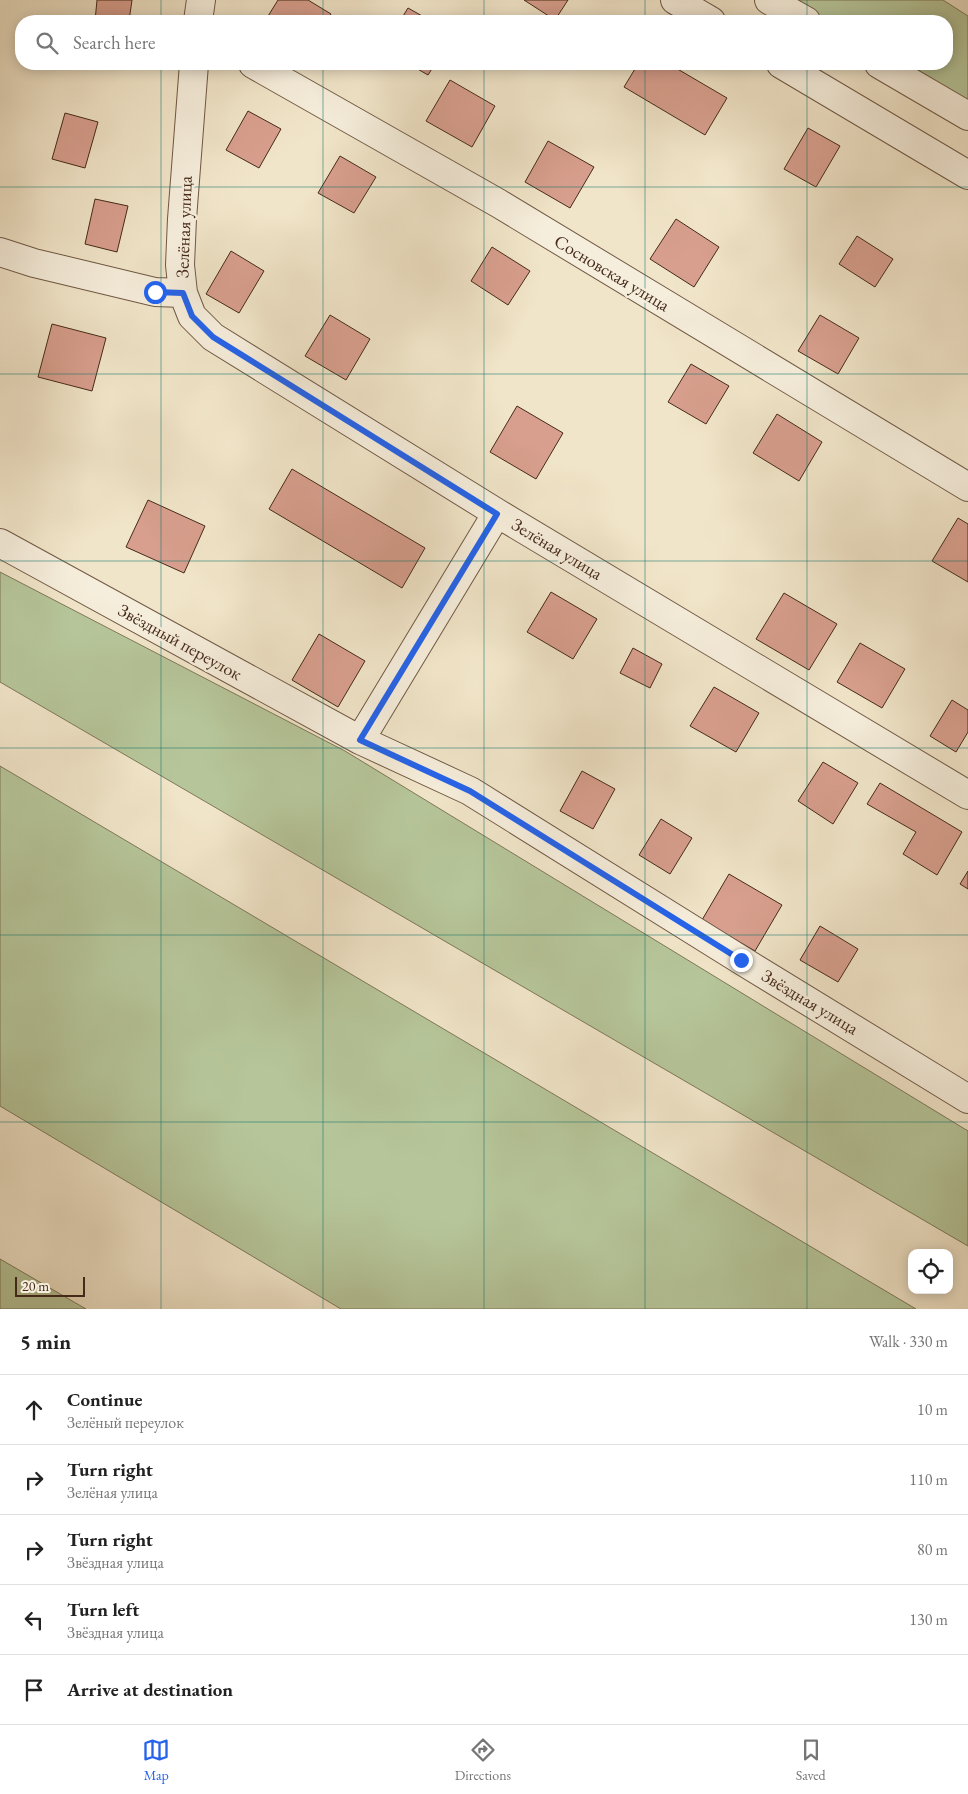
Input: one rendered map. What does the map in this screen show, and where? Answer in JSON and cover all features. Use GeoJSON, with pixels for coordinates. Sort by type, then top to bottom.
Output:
{"type":"FeatureCollection","features":[{"type":"Feature","properties":{"kind":"street"},"geometry":{"type":"LineString","coordinates":[[199,15],[200,0]]}},
{"type":"Feature","properties":{"kind":"street"},"geometry":{"type":"LineString","coordinates":[[675,0],[701,15]]}},
{"type":"Feature","properties":{"kind":"street"},"geometry":{"type":"LineString","coordinates":[[769,0],[795,15]]}},
{"type":"Feature","properties":{"kind":"street","name":"Зелёная улица"},"geometry":{"type":"LineString","coordinates":[[194,70],[180,265],[183,293],[192,316],[213,337],[497,514],[968,794]]}},
{"type":"Feature","properties":{"kind":"street","name":"Сосновская улица"},"geometry":{"type":"LineString","coordinates":[[264,70],[498,203],[968,488]]}},
{"type":"Feature","properties":{"kind":"street"},"geometry":{"type":"LineString","coordinates":[[792,70],[968,175]]}},
{"type":"Feature","properties":{"kind":"street"},"geometry":{"type":"LineString","coordinates":[[889,70],[968,116]]}},
{"type":"Feature","properties":{"kind":"street"},"geometry":{"type":"LineString","coordinates":[[0,252],[34,263],[155,292],[183,293]]}},
{"type":"Feature","properties":{"kind":"street"},"geometry":{"type":"LineString","coordinates":[[360,740],[497,514]]}},
{"type":"Feature","properties":{"kind":"street","name":"Звёздный переулок"},"geometry":{"type":"LineString","coordinates":[[0,543],[360,740]]}},
{"type":"Feature","properties":{"kind":"street","name":"Звёздная улица"},"geometry":{"type":"LineString","coordinates":[[360,740],[470,791],[968,1099]]}},
{"type":"Feature","properties":{"kind":"green space"},"geometry":{"type":"Polygon","coordinates":[[[792,0],[943,0],[968,16],[968,102],[912,70],[953,70],[953,15],[818,15],[792,0]]]}},
{"type":"Feature","properties":{"kind":"green space"},"geometry":{"type":"Polygon","coordinates":[[[0,572],[345,751],[968,1131],[968,1246],[0,682],[0,572]]]}},
{"type":"Feature","properties":{"kind":"green space"},"geometry":{"type":"Polygon","coordinates":[[[0,766],[916,1309],[341,1309],[0,1106],[0,766]]]}},
{"type":"Feature","properties":{"kind":"green space"},"geometry":{"type":"Polygon","coordinates":[[[0,1259],[86,1309],[0,1309],[0,1259]]]}},
{"type":"Feature","properties":{"kind":"building"},"geometry":{"type":"Polygon","coordinates":[[[97,0],[132,0],[130,15],[96,15],[97,0]]]}},
{"type":"Feature","properties":{"kind":"building"},"geometry":{"type":"Polygon","coordinates":[[[278,0],[308,0],[331,14],[330,15],[269,15],[278,0]]]}},
{"type":"Feature","properties":{"kind":"building"},"geometry":{"type":"Polygon","coordinates":[[[524,0],[568,0],[558,15],[547,15],[524,0]]]}},
{"type":"Feature","properties":{"kind":"building"},"geometry":{"type":"Polygon","coordinates":[[[408,8],[420,15],[404,15],[408,8]]]}},
{"type":"Feature","properties":{"kind":"building"},"geometry":{"type":"Polygon","coordinates":[[[419,70],[431,70],[428,75],[419,70]]]}},
{"type":"Feature","properties":{"kind":"building"},"geometry":{"type":"Polygon","coordinates":[[[634,70],[679,70],[727,98],[705,135],[624,87],[634,70]]]}},
{"type":"Feature","properties":{"kind":"building"},"geometry":{"type":"Polygon","coordinates":[[[450,80],[495,106],[472,147],[426,121],[450,80]]]}},
{"type":"Feature","properties":{"kind":"building"},"geometry":{"type":"Polygon","coordinates":[[[248,111],[281,129],[259,168],[226,150],[248,111]]]}},
{"type":"Feature","properties":{"kind":"building"},"geometry":{"type":"Polygon","coordinates":[[[65,113],[98,122],[85,168],[52,159],[65,113]]]}},
{"type":"Feature","properties":{"kind":"building"},"geometry":{"type":"Polygon","coordinates":[[[808,128],[840,146],[816,187],[784,169],[808,128]]]}},
{"type":"Feature","properties":{"kind":"building"},"geometry":{"type":"Polygon","coordinates":[[[548,141],[594,167],[570,208],[525,182],[548,141]]]}},
{"type":"Feature","properties":{"kind":"building"},"geometry":{"type":"Polygon","coordinates":[[[340,156],[376,177],[354,213],[318,193],[340,156]]]}},
{"type":"Feature","properties":{"kind":"building"},"geometry":{"type":"Polygon","coordinates":[[[95,199],[128,206],[117,252],[85,244],[95,199]]]}},
{"type":"Feature","properties":{"kind":"building"},"geometry":{"type":"Polygon","coordinates":[[[676,219],[719,247],[694,287],[650,259],[676,219]]]}},
{"type":"Feature","properties":{"kind":"building"},"geometry":{"type":"Polygon","coordinates":[[[857,236],[893,259],[875,287],[839,264],[857,236]]]}},
{"type":"Feature","properties":{"kind":"building"},"geometry":{"type":"Polygon","coordinates":[[[492,247],[530,271],[508,305],[471,281],[492,247]]]}},
{"type":"Feature","properties":{"kind":"building"},"geometry":{"type":"Polygon","coordinates":[[[231,251],[264,271],[239,313],[206,294],[231,251]]]}},
{"type":"Feature","properties":{"kind":"building"},"geometry":{"type":"Polygon","coordinates":[[[330,315],[370,339],[346,380],[305,356],[330,315]]]}},
{"type":"Feature","properties":{"kind":"building"},"geometry":{"type":"Polygon","coordinates":[[[820,315],[859,338],[838,374],[798,351],[820,315]]]}},
{"type":"Feature","properties":{"kind":"building"},"geometry":{"type":"Polygon","coordinates":[[[52,324],[106,338],[92,391],[38,377],[52,324]]]}},
{"type":"Feature","properties":{"kind":"building"},"geometry":{"type":"Polygon","coordinates":[[[691,364],[729,386],[706,424],[668,402],[691,364]]]}},
{"type":"Feature","properties":{"kind":"building"},"geometry":{"type":"Polygon","coordinates":[[[517,406],[563,433],[536,479],[490,452],[517,406]]]}},
{"type":"Feature","properties":{"kind":"building"},"geometry":{"type":"Polygon","coordinates":[[[777,414],[822,442],[799,481],[753,453],[777,414]]]}},
{"type":"Feature","properties":{"kind":"building"},"geometry":{"type":"Polygon","coordinates":[[[292,469],[425,548],[402,588],[269,509],[292,469]]]}},
{"type":"Feature","properties":{"kind":"building"},"geometry":{"type":"Polygon","coordinates":[[[148,500],[205,526],[184,573],[126,547],[148,500]]]}},
{"type":"Feature","properties":{"kind":"building"},"geometry":{"type":"Polygon","coordinates":[[[958,518],[968,524],[968,582],[932,561],[958,518]]]}},
{"type":"Feature","properties":{"kind":"building"},"geometry":{"type":"Polygon","coordinates":[[[551,592],[597,619],[573,659],[527,632],[551,592]]]}},
{"type":"Feature","properties":{"kind":"building"},"geometry":{"type":"Polygon","coordinates":[[[784,593],[837,624],[809,670],[756,639],[784,593]]]}},
{"type":"Feature","properties":{"kind":"building"},"geometry":{"type":"Polygon","coordinates":[[[319,634],[365,661],[338,707],[292,680],[319,634]]]}},
{"type":"Feature","properties":{"kind":"building"},"geometry":{"type":"Polygon","coordinates":[[[860,643],[905,669],[882,708],[837,682],[860,643]]]}},
{"type":"Feature","properties":{"kind":"building"},"geometry":{"type":"Polygon","coordinates":[[[633,648],[662,664],[650,688],[620,673],[633,648]]]}},
{"type":"Feature","properties":{"kind":"building"},"geometry":{"type":"Polygon","coordinates":[[[714,687],[759,713],[736,752],[690,726],[714,687]]]}},
{"type":"Feature","properties":{"kind":"building"},"geometry":{"type":"Polygon","coordinates":[[[952,700],[968,710],[968,732],[956,752],[930,736],[952,700]]]}},
{"type":"Feature","properties":{"kind":"building"},"geometry":{"type":"Polygon","coordinates":[[[823,762],[858,783],[833,824],[798,801],[823,762]]]}},
{"type":"Feature","properties":{"kind":"building"},"geometry":{"type":"Polygon","coordinates":[[[582,771],[615,789],[593,829],[560,811],[582,771]]]}},
{"type":"Feature","properties":{"kind":"building"},"geometry":{"type":"Polygon","coordinates":[[[880,783],[962,832],[937,875],[903,854],[916,832],[867,804],[880,783]]]}},
{"type":"Feature","properties":{"kind":"building"},"geometry":{"type":"Polygon","coordinates":[[[661,819],[692,838],[670,874],[639,855],[661,819]]]}},
{"type":"Feature","properties":{"kind":"building"},"geometry":{"type":"Polygon","coordinates":[[[968,871],[968,889],[960,884],[968,871]]]}},
{"type":"Feature","properties":{"kind":"building"},"geometry":{"type":"Polygon","coordinates":[[[729,874],[782,905],[755,951],[702,920],[729,874]]]}},
{"type":"Feature","properties":{"kind":"building"},"geometry":{"type":"Polygon","coordinates":[[[820,926],[858,949],[838,982],[800,960],[820,926]]]}},
{"type":"Feature","properties":{"kind":"route"},"geometry":{"type":"LineString","coordinates":[[155,292],[183,293],[192,316],[213,337],[497,514],[360,740],[470,791],[741,960]]}}]}
